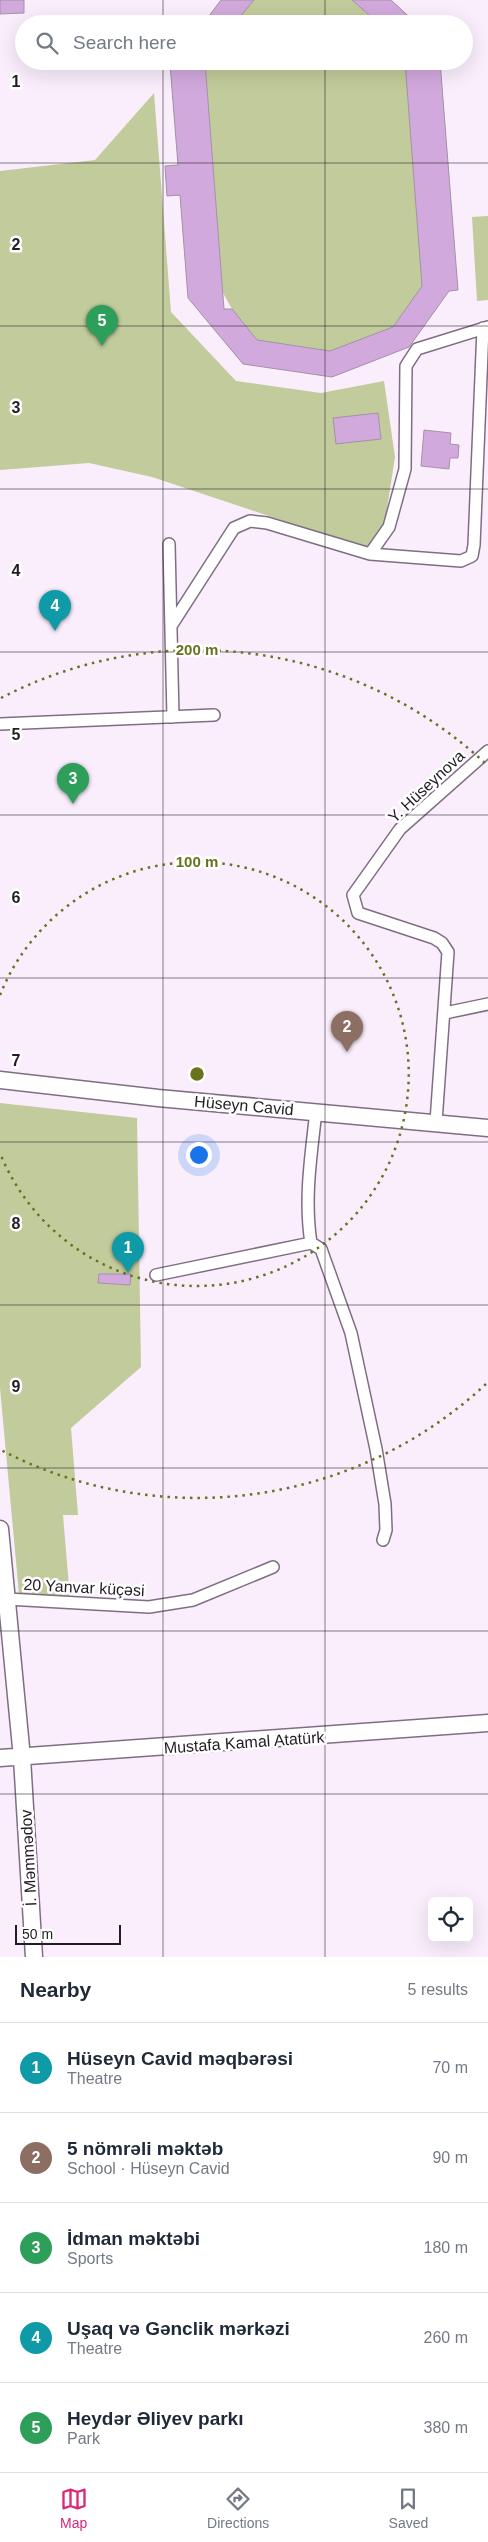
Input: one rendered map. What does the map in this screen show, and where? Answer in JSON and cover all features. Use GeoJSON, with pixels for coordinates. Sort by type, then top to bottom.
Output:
{"type":"FeatureCollection","features":[{"type":"Feature","properties":{"kind":"main road","name":"Hüseyn Cavid"},"geometry":{"type":"LineString","coordinates":[[0,1080],[158,1098],[488,1128]]}},
{"type":"Feature","properties":{"kind":"main road","name":"İ. Məmmədov"},"geometry":{"type":"LineString","coordinates":[[0,1529],[22,1758],[34,1957]]}},
{"type":"Feature","properties":{"kind":"main road","name":"Mustafa Kamal Atatürk"},"geometry":{"type":"LineString","coordinates":[[0,1758],[22,1758],[488,1723]]}},
{"type":"Feature","properties":{"kind":"street"},"geometry":{"type":"LineString","coordinates":[[171,626],[234,528],[250,521],[267,523],[370,554],[461,561],[472,556],[486,328],[417,349],[406,366],[405,469],[389,527],[370,554]]}},
{"type":"Feature","properties":{"kind":"street"},"geometry":{"type":"LineString","coordinates":[[169,544],[173,717]]}},
{"type":"Feature","properties":{"kind":"street"},"geometry":{"type":"LineString","coordinates":[[0,724],[214,716]]}},
{"type":"Feature","properties":{"kind":"street","name":"Y. Hüseynova"},"geometry":{"type":"LineString","coordinates":[[436,1122],[448,952],[442,943],[434,938],[358,913],[353,903],[352,895],[400,829],[488,751]]}},
{"type":"Feature","properties":{"kind":"street"},"geometry":{"type":"LineString","coordinates":[[445,1013],[488,1004]]}},
{"type":"Feature","properties":{"kind":"street"},"geometry":{"type":"LineString","coordinates":[[311,1243],[308,1221],[308,1188],[316,1112]]}},
{"type":"Feature","properties":{"kind":"street"},"geometry":{"type":"LineString","coordinates":[[156,1274],[311,1243],[321,1249],[351,1333],[376,1449],[385,1504],[386,1530],[383,1540]]}},
{"type":"Feature","properties":{"kind":"street","name":"20 Yanvar küçəsi"},"geometry":{"type":"LineString","coordinates":[[6,1599],[149,1607],[193,1600],[273,1567]]}},
{"type":"Feature","properties":{"kind":"green space"},"geometry":{"type":"Polygon","coordinates":[[[221,0],[391,0],[407,15],[210,15],[221,0]]]}},
{"type":"Feature","properties":{"kind":"green space"},"geometry":{"type":"Polygon","coordinates":[[[170,70],[441,70],[458,290],[449,291],[409,347],[332,377],[243,364],[199,311],[232,309],[223,293],[188,296],[180,196],[167,196],[165,166],[178,165],[170,70]]]}},
{"type":"Feature","properties":{"kind":"green space"},"geometry":{"type":"Polygon","coordinates":[[[154,93],[171,312],[236,381],[321,393],[384,381],[395,457],[380,553],[152,477],[89,463],[0,470],[0,171],[95,160],[154,93]]]}},
{"type":"Feature","properties":{"kind":"green space"},"geometry":{"type":"Polygon","coordinates":[[[488,216],[488,300],[477,301],[472,217],[488,216]]]}},
{"type":"Feature","properties":{"kind":"green space"},"geometry":{"type":"Polygon","coordinates":[[[0,1103],[137,1118],[141,1367],[71,1428],[78,1515],[63,1515],[70,1598],[19,1594],[0,1388],[0,1103]]]}},
{"type":"Feature","properties":{"kind":"building"},"geometry":{"type":"Polygon","coordinates":[[[0,0],[24,0],[24,13],[0,14],[0,0]]]}},
{"type":"Feature","properties":{"kind":"building"},"geometry":{"type":"Polygon","coordinates":[[[221,0],[254,0],[242,15],[210,15],[221,0]]]}},
{"type":"Feature","properties":{"kind":"building"},"geometry":{"type":"Polygon","coordinates":[[[352,0],[391,0],[407,15],[369,15],[352,0]]]}},
{"type":"Feature","properties":{"kind":"building"},"geometry":{"type":"Polygon","coordinates":[[[170,70],[206,70],[224,309],[232,309],[257,340],[330,351],[393,327],[422,286],[406,70],[441,70],[458,290],[449,291],[409,347],[332,377],[243,364],[188,298],[180,195],[167,196],[165,166],[178,165],[170,70]]]}},
{"type":"Feature","properties":{"kind":"building"},"geometry":{"type":"Polygon","coordinates":[[[378,413],[381,439],[336,444],[333,418],[378,413]]]}},
{"type":"Feature","properties":{"kind":"building"},"geometry":{"type":"Polygon","coordinates":[[[424,430],[451,433],[450,444],[459,445],[458,458],[450,458],[449,469],[421,466],[424,430]]]}},
{"type":"Feature","properties":{"kind":"building"},"geometry":{"type":"Polygon","coordinates":[[[99,1274],[131,1274],[130,1285],[98,1283],[99,1274]]]}},
{"type":"Feature","properties":{"kind":"place","name":"Heydər Əliyev parkı"},"geometry":{"type":"Point","coordinates":[102,346]}},
{"type":"Feature","properties":{"kind":"place","name":"Uşaq və Gənclik mərkəzi"},"geometry":{"type":"Point","coordinates":[55,631]}},
{"type":"Feature","properties":{"kind":"place","name":"İdman məktəbi"},"geometry":{"type":"Point","coordinates":[73,804]}},
{"type":"Feature","properties":{"kind":"place","name":"5 nömrəli məktəb"},"geometry":{"type":"Point","coordinates":[347,1052]}},
{"type":"Feature","properties":{"kind":"place","name":"Hüseyn Cavid məqbərəsi"},"geometry":{"type":"Point","coordinates":[128,1273]}}]}
